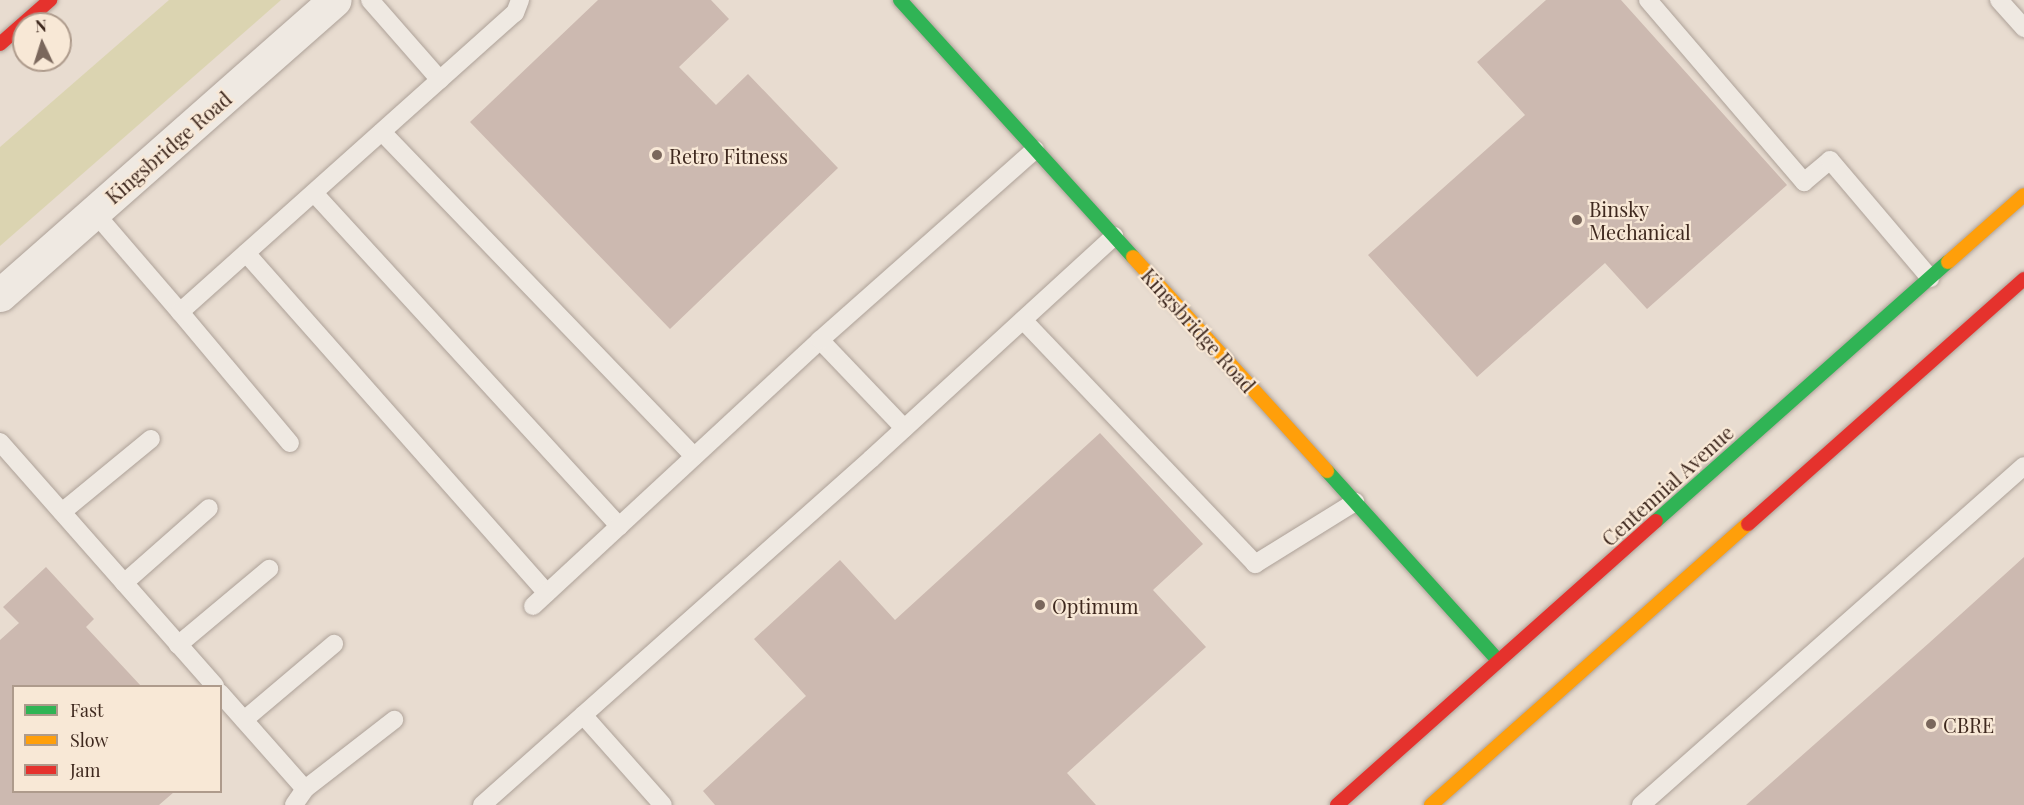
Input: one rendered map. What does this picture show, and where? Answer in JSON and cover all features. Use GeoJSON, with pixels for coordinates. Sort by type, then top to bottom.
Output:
{"type":"FeatureCollection","features":[{"type":"Feature","properties":{"kind":"main road"},"geometry":{"type":"LineString","coordinates":[[0,44],[50,0]]}},
{"type":"Feature","properties":{"kind":"main road","name":"Kingsbridge Road"},"geometry":{"type":"LineString","coordinates":[[900,0],[1498,660]]}},
{"type":"Feature","properties":{"kind":"main road","name":"Centennial Avenue"},"geometry":{"type":"LineString","coordinates":[[1337,805],[2024,195]]}},
{"type":"Feature","properties":{"kind":"main road"},"geometry":{"type":"LineString","coordinates":[[1431,805],[2024,279]]}},
{"type":"Feature","properties":{"kind":"main road"},"geometry":{"type":"LineString","coordinates":[[1455,805],[1467,771]]}},
{"type":"Feature","properties":{"kind":"street","name":"Kingsbridge Road"},"geometry":{"type":"LineString","coordinates":[[0,295],[335,0]]}},
{"type":"Feature","properties":{"kind":"lane"},"geometry":{"type":"LineString","coordinates":[[370,0],[440,80]]}},
{"type":"Feature","properties":{"kind":"lane"},"geometry":{"type":"LineString","coordinates":[[180,312],[515,13],[519,0]]}},
{"type":"Feature","properties":{"kind":"lane"},"geometry":{"type":"LineString","coordinates":[[1648,0],[1804,182],[1830,160],[1930,278]]}},
{"type":"Feature","properties":{"kind":"lane"},"geometry":{"type":"LineString","coordinates":[[2000,0],[2024,28]]}},
{"type":"Feature","properties":{"kind":"lane"},"geometry":{"type":"LineString","coordinates":[[382,132],[694,456]]}},
{"type":"Feature","properties":{"kind":"lane"},"geometry":{"type":"LineString","coordinates":[[533,606],[820,340],[1035,150]]}},
{"type":"Feature","properties":{"kind":"lane"},"geometry":{"type":"LineString","coordinates":[[314,193],[619,526]]}},
{"type":"Feature","properties":{"kind":"lane"},"geometry":{"type":"LineString","coordinates":[[94,212],[290,443]]}},
{"type":"Feature","properties":{"kind":"lane"},"geometry":{"type":"LineString","coordinates":[[482,805],[904,428],[1114,236]]}},
{"type":"Feature","properties":{"kind":"lane"},"geometry":{"type":"LineString","coordinates":[[246,253],[547,593]]}},
{"type":"Feature","properties":{"kind":"lane"},"geometry":{"type":"LineString","coordinates":[[1023,320],[1255,564],[1355,502]]}},
{"type":"Feature","properties":{"kind":"lane"},"geometry":{"type":"LineString","coordinates":[[820,340],[904,428]]}},
{"type":"Feature","properties":{"kind":"lane"},"geometry":{"type":"LineString","coordinates":[[62,512],[151,439]]}},
{"type":"Feature","properties":{"kind":"lane"},"geometry":{"type":"LineString","coordinates":[[0,442],[213,685]]}},
{"type":"Feature","properties":{"kind":"lane"},"geometry":{"type":"LineString","coordinates":[[1641,805],[2024,466]]}},
{"type":"Feature","properties":{"kind":"lane"},"geometry":{"type":"LineString","coordinates":[[124,584],[209,508]]}},
{"type":"Feature","properties":{"kind":"lane"},"geometry":{"type":"LineString","coordinates":[[178,645],[269,569]]}},
{"type":"Feature","properties":{"kind":"lane"},"geometry":{"type":"LineString","coordinates":[[244,720],[334,644]]}},
{"type":"Feature","properties":{"kind":"lane"},"geometry":{"type":"LineString","coordinates":[[222,695],[305,789]]}},
{"type":"Feature","properties":{"kind":"lane"},"geometry":{"type":"LineString","coordinates":[[583,715],[663,805]]}},
{"type":"Feature","properties":{"kind":"lane"},"geometry":{"type":"LineString","coordinates":[[294,805],[305,789],[394,720]]}},
{"type":"Feature","properties":{"kind":"shaded area"},"geometry":{"type":"Polygon","coordinates":[[[169,0],[281,0],[0,246],[0,147],[169,0]]]}},
{"type":"Feature","properties":{"kind":"building"},"geometry":{"type":"Polygon","coordinates":[[[598,0],[711,0],[729,19],[679,67],[716,105],[748,74],[838,168],[670,329],[470,122],[598,0]]]}},
{"type":"Feature","properties":{"kind":"building","name":"Binsky Mechanical"},"geometry":{"type":"Polygon","coordinates":[[[1546,0],[1621,0],[1787,185],[1647,309],[1605,263],[1477,377],[1368,255],[1525,115],[1477,62],[1546,0]]]}},
{"type":"Feature","properties":{"kind":"building","name":"Optimum"},"geometry":{"type":"Polygon","coordinates":[[[1100,433],[1203,544],[1153,590],[1206,647],[1067,773],[1096,805],[715,805],[703,791],[806,696],[754,639],[840,560],[895,620],[1100,433]]]}},
{"type":"Feature","properties":{"kind":"building","name":"CBRE"},"geometry":{"type":"Polygon","coordinates":[[[2024,557],[2024,805],[1746,805],[1929,643],[2024,557]]]}},
{"type":"Feature","properties":{"kind":"building"},"geometry":{"type":"Polygon","coordinates":[[[46,567],[94,619],[86,627],[140,685],[12,685],[12,793],[173,793],[159,805],[0,805],[0,640],[19,623],[3,607],[46,567]]]}},
{"type":"Feature","properties":{"kind":"traffic: fast"},"geometry":{"type":"LineString","coordinates":[[900,0],[1133,257]]}},
{"type":"Feature","properties":{"kind":"traffic: fast"},"geometry":{"type":"LineString","coordinates":[[1656,521],[1948,262]]}},
{"type":"Feature","properties":{"kind":"traffic: fast"},"geometry":{"type":"LineString","coordinates":[[1327,471],[1498,660]]}},
{"type":"Feature","properties":{"kind":"traffic: slow"},"geometry":{"type":"LineString","coordinates":[[1948,262],[2024,195]]}},
{"type":"Feature","properties":{"kind":"traffic: slow"},"geometry":{"type":"LineString","coordinates":[[1133,257],[1327,471]]}},
{"type":"Feature","properties":{"kind":"traffic: slow"},"geometry":{"type":"LineString","coordinates":[[1431,805],[1748,524]]}},
{"type":"Feature","properties":{"kind":"traffic: jam"},"geometry":{"type":"LineString","coordinates":[[0,44],[50,0]]}},
{"type":"Feature","properties":{"kind":"traffic: jam"},"geometry":{"type":"LineString","coordinates":[[1748,524],[2024,279]]}},
{"type":"Feature","properties":{"kind":"traffic: jam"},"geometry":{"type":"LineString","coordinates":[[1337,805],[1656,521]]}},
{"type":"Feature","properties":{"kind":"place","name":"Retro Fitness"},"geometry":{"type":"Point","coordinates":[657,155]}},
{"type":"Feature","properties":{"kind":"place","name":"Binsky Mechanical"},"geometry":{"type":"Point","coordinates":[1577,220]}},
{"type":"Feature","properties":{"kind":"place","name":"Optimum"},"geometry":{"type":"Point","coordinates":[1040,605]}},
{"type":"Feature","properties":{"kind":"place","name":"CBRE"},"geometry":{"type":"Point","coordinates":[1931,724]}}]}
